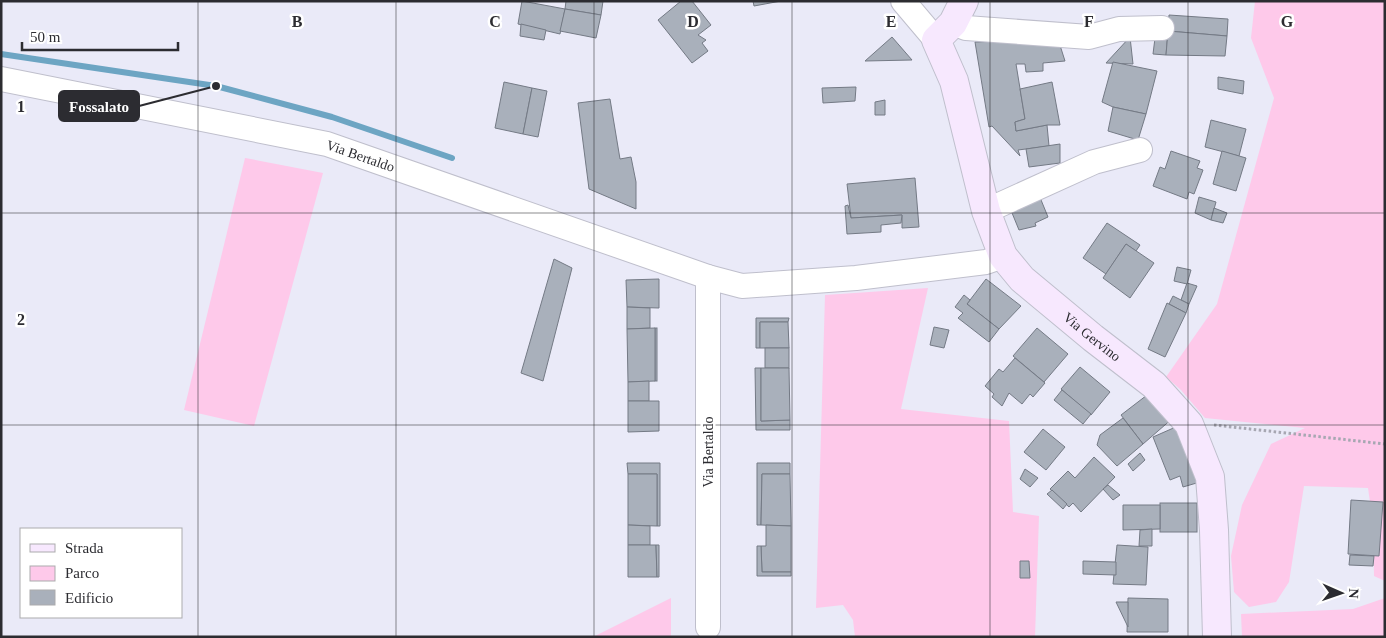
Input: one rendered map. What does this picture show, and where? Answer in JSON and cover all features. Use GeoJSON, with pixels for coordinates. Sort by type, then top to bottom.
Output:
{"type":"FeatureCollection","features":[{"type":"Feature","properties":{"kind":"street"},"geometry":{"type":"LineString","coordinates":[[904,1],[974,29],[1089,37],[1119,29],[1162,28]]}},
{"type":"Feature","properties":{"kind":"street","name":"Via Gervino"},"geometry":{"type":"LineString","coordinates":[[951,21],[954,81],[986,211],[994,259],[1022,279],[1093,338],[1154,385],[1189,424],[1210,477],[1214,530],[1216,637]]}},
{"type":"Feature","properties":{"kind":"street","name":"Via Bertaldo"},"geometry":{"type":"LineString","coordinates":[[1,79],[327,144],[708,277],[742,286],[856,278],[994,259]]}},
{"type":"Feature","properties":{"kind":"street"},"geometry":{"type":"LineString","coordinates":[[986,211],[1094,162],[1140,150]]}},
{"type":"Feature","properties":{"kind":"street","name":"Via Bertaldo"},"geometry":{"type":"LineString","coordinates":[[708,277],[708,626]]}},
{"type":"Feature","properties":{"kind":"path"},"geometry":{"type":"LineString","coordinates":[[1189,424],[1230,425],[1385,444]]}},
{"type":"Feature","properties":{"kind":"green space"},"geometry":{"type":"Polygon","coordinates":[[[1255,1],[1385,1],[1385,581],[1374,576],[1373,523],[1368,488],[1304,486],[1289,582],[1276,602],[1249,607],[1234,592],[1231,556],[1242,505],[1271,444],[1305,428],[1205,418],[1181,390],[1166,377],[1217,304],[1274,98],[1251,38],[1255,1]]]}},
{"type":"Feature","properties":{"kind":"green space"},"geometry":{"type":"Polygon","coordinates":[[[245,158],[323,173],[254,426],[184,410],[245,158]]]}},
{"type":"Feature","properties":{"kind":"green space"},"geometry":{"type":"Polygon","coordinates":[[[928,288],[901,409],[1009,421],[1013,512],[1039,516],[1035,637],[855,637],[853,620],[843,605],[816,608],[825,295],[928,288]]]}},
{"type":"Feature","properties":{"kind":"green space"},"geometry":{"type":"Polygon","coordinates":[[[671,598],[671,637],[593,637],[671,598]]]}},
{"type":"Feature","properties":{"kind":"green space"},"geometry":{"type":"Polygon","coordinates":[[[1385,598],[1385,637],[1242,637],[1241,614],[1353,609],[1385,598]]]}},
{"type":"Feature","properties":{"kind":"building"},"geometry":{"type":"Polygon","coordinates":[[[522,1],[565,9],[560,34],[518,24],[522,1]]]}},
{"type":"Feature","properties":{"kind":"building"},"geometry":{"type":"Polygon","coordinates":[[[566,1],[603,1],[601,15],[565,9],[566,1]]]}},
{"type":"Feature","properties":{"kind":"building"},"geometry":{"type":"Polygon","coordinates":[[[681,1],[692,1],[711,25],[698,35],[706,40],[702,43],[708,51],[692,63],[658,20],[681,1]]]}},
{"type":"Feature","properties":{"kind":"building"},"geometry":{"type":"Polygon","coordinates":[[[753,1],[781,1],[754,6],[753,1]]]}},
{"type":"Feature","properties":{"kind":"building"},"geometry":{"type":"Polygon","coordinates":[[[565,9],[601,15],[596,38],[560,31],[565,9]]]}},
{"type":"Feature","properties":{"kind":"building"},"geometry":{"type":"Polygon","coordinates":[[[1169,15],[1228,19],[1227,36],[1168,31],[1169,15]]]}},
{"type":"Feature","properties":{"kind":"building"},"geometry":{"type":"Polygon","coordinates":[[[521,24],[546,30],[544,40],[520,36],[521,24]]]}},
{"type":"Feature","properties":{"kind":"building"},"geometry":{"type":"Polygon","coordinates":[[[1156,30],[1168,31],[1166,55],[1153,54],[1156,30]]]}},
{"type":"Feature","properties":{"kind":"building"},"geometry":{"type":"Polygon","coordinates":[[[1168,31],[1227,36],[1225,56],[1166,55],[1168,31]]]}},
{"type":"Feature","properties":{"kind":"building"},"geometry":{"type":"Polygon","coordinates":[[[892,37],[912,60],[865,61],[892,37]]]}},
{"type":"Feature","properties":{"kind":"building"},"geometry":{"type":"Polygon","coordinates":[[[1130,37],[1133,64],[1106,63],[1130,37]]]}},
{"type":"Feature","properties":{"kind":"building"},"geometry":{"type":"Polygon","coordinates":[[[1058,39],[1065,61],[1043,63],[1043,71],[1026,72],[1025,64],[1016,64],[1025,119],[1015,122],[1016,131],[1047,125],[1049,146],[1018,150],[1020,156],[992,126],[989,127],[975,42],[1058,39]]]}},
{"type":"Feature","properties":{"kind":"building"},"geometry":{"type":"Polygon","coordinates":[[[1113,62],[1157,71],[1146,114],[1113,107],[1102,102],[1113,62]]]}},
{"type":"Feature","properties":{"kind":"building"},"geometry":{"type":"Polygon","coordinates":[[[1218,77],[1244,81],[1243,94],[1218,89],[1218,77]]]}},
{"type":"Feature","properties":{"kind":"building"},"geometry":{"type":"Polygon","coordinates":[[[504,82],[532,88],[523,134],[495,128],[504,82]]]}},
{"type":"Feature","properties":{"kind":"building"},"geometry":{"type":"Polygon","coordinates":[[[1052,82],[1060,125],[1047,125],[1016,131],[1015,122],[1025,119],[1020,89],[1052,82]]]}},
{"type":"Feature","properties":{"kind":"building"},"geometry":{"type":"Polygon","coordinates":[[[856,87],[855,101],[823,103],[822,88],[856,87]]]}},
{"type":"Feature","properties":{"kind":"building"},"geometry":{"type":"Polygon","coordinates":[[[532,88],[547,91],[538,137],[523,134],[532,88]]]}},
{"type":"Feature","properties":{"kind":"building"},"geometry":{"type":"Polygon","coordinates":[[[610,99],[620,159],[631,157],[636,182],[636,209],[589,189],[578,103],[610,99]]]}},
{"type":"Feature","properties":{"kind":"building"},"geometry":{"type":"Polygon","coordinates":[[[885,100],[885,115],[875,115],[875,102],[885,100]]]}},
{"type":"Feature","properties":{"kind":"building"},"geometry":{"type":"Polygon","coordinates":[[[1113,107],[1146,114],[1138,140],[1108,131],[1113,107]]]}},
{"type":"Feature","properties":{"kind":"building"},"geometry":{"type":"Polygon","coordinates":[[[1211,120],[1246,129],[1239,156],[1205,147],[1211,120]]]}},
{"type":"Feature","properties":{"kind":"building"},"geometry":{"type":"Polygon","coordinates":[[[1060,144],[1060,163],[1029,167],[1026,149],[1060,144]]]}},
{"type":"Feature","properties":{"kind":"building"},"geometry":{"type":"Polygon","coordinates":[[[1171,151],[1200,161],[1197,168],[1203,170],[1194,194],[1189,192],[1187,199],[1153,186],[1160,167],[1165,169],[1171,151]]]}},
{"type":"Feature","properties":{"kind":"building"},"geometry":{"type":"Polygon","coordinates":[[[1222,151],[1246,158],[1236,191],[1213,184],[1222,151]]]}},
{"type":"Feature","properties":{"kind":"building"},"geometry":{"type":"Polygon","coordinates":[[[915,178],[919,227],[902,228],[902,215],[851,218],[847,184],[915,178]]]}},
{"type":"Feature","properties":{"kind":"building"},"geometry":{"type":"Polygon","coordinates":[[[1039,195],[1048,217],[1035,223],[1036,226],[1019,230],[1010,208],[1039,195]]]}},
{"type":"Feature","properties":{"kind":"building"},"geometry":{"type":"Polygon","coordinates":[[[1199,197],[1216,202],[1211,220],[1195,213],[1199,197]]]}},
{"type":"Feature","properties":{"kind":"building"},"geometry":{"type":"Polygon","coordinates":[[[848,205],[851,218],[902,215],[901,223],[881,225],[881,232],[847,234],[845,206],[848,205]]]}},
{"type":"Feature","properties":{"kind":"building"},"geometry":{"type":"Polygon","coordinates":[[[1214,208],[1227,213],[1223,223],[1211,220],[1214,208]]]}},
{"type":"Feature","properties":{"kind":"building"},"geometry":{"type":"Polygon","coordinates":[[[1107,223],[1140,245],[1136,251],[1126,244],[1106,274],[1083,258],[1107,223]]]}},
{"type":"Feature","properties":{"kind":"building"},"geometry":{"type":"Polygon","coordinates":[[[1126,244],[1154,263],[1130,298],[1103,278],[1126,244]]]}},
{"type":"Feature","properties":{"kind":"building"},"geometry":{"type":"Polygon","coordinates":[[[554,259],[572,268],[543,381],[521,373],[554,259]]]}},
{"type":"Feature","properties":{"kind":"building"},"geometry":{"type":"Polygon","coordinates":[[[1177,267],[1191,270],[1187,284],[1174,281],[1177,267]]]}},
{"type":"Feature","properties":{"kind":"building"},"geometry":{"type":"Polygon","coordinates":[[[659,279],[659,308],[627,307],[626,280],[659,279]]]}},
{"type":"Feature","properties":{"kind":"building"},"geometry":{"type":"Polygon","coordinates":[[[986,279],[1021,306],[999,329],[967,304],[986,279]]]}},
{"type":"Feature","properties":{"kind":"building"},"geometry":{"type":"Polygon","coordinates":[[[1187,283],[1197,286],[1189,304],[1181,300],[1187,283]]]}},
{"type":"Feature","properties":{"kind":"building"},"geometry":{"type":"Polygon","coordinates":[[[964,295],[970,300],[967,304],[999,329],[989,342],[958,318],[963,313],[955,307],[964,295]]]}},
{"type":"Feature","properties":{"kind":"building"},"geometry":{"type":"Polygon","coordinates":[[[1173,296],[1189,304],[1186,313],[1169,304],[1173,296]]]}},
{"type":"Feature","properties":{"kind":"building"},"geometry":{"type":"Polygon","coordinates":[[[1167,303],[1186,313],[1165,357],[1148,349],[1167,303]]]}},
{"type":"Feature","properties":{"kind":"building"},"geometry":{"type":"Polygon","coordinates":[[[627,307],[650,308],[650,328],[627,329],[627,307]]]}},
{"type":"Feature","properties":{"kind":"building"},"geometry":{"type":"Polygon","coordinates":[[[756,318],[789,318],[788,322],[760,322],[760,348],[756,348],[756,318]]]}},
{"type":"Feature","properties":{"kind":"building"},"geometry":{"type":"Polygon","coordinates":[[[760,322],[788,322],[789,348],[760,348],[760,322]]]}},
{"type":"Feature","properties":{"kind":"building"},"geometry":{"type":"Polygon","coordinates":[[[934,327],[949,330],[944,348],[930,345],[934,327]]]}},
{"type":"Feature","properties":{"kind":"building"},"geometry":{"type":"Polygon","coordinates":[[[655,328],[657,328],[657,381],[655,381],[655,328]]]}},
{"type":"Feature","properties":{"kind":"building"},"geometry":{"type":"Polygon","coordinates":[[[655,328],[655,381],[628,382],[627,329],[655,328]]]}},
{"type":"Feature","properties":{"kind":"building"},"geometry":{"type":"Polygon","coordinates":[[[1037,328],[1068,354],[1044,382],[1013,356],[1037,328]]]}},
{"type":"Feature","properties":{"kind":"building"},"geometry":{"type":"Polygon","coordinates":[[[765,348],[789,348],[789,368],[765,368],[765,348]]]}},
{"type":"Feature","properties":{"kind":"building"},"geometry":{"type":"Polygon","coordinates":[[[1015,358],[1045,383],[1033,397],[1030,394],[1022,404],[1009,393],[1002,406],[992,397],[994,394],[985,386],[999,369],[1003,372],[1015,358]]]}},
{"type":"Feature","properties":{"kind":"building"},"geometry":{"type":"Polygon","coordinates":[[[1080,367],[1110,392],[1091,415],[1061,389],[1080,367]]]}},
{"type":"Feature","properties":{"kind":"building"},"geometry":{"type":"Polygon","coordinates":[[[755,368],[761,368],[761,421],[790,420],[790,430],[756,430],[755,368]]]}},
{"type":"Feature","properties":{"kind":"building"},"geometry":{"type":"Polygon","coordinates":[[[761,368],[789,368],[790,420],[761,421],[761,368]]]}},
{"type":"Feature","properties":{"kind":"building"},"geometry":{"type":"Polygon","coordinates":[[[649,381],[649,401],[628,401],[628,382],[649,381]]]}},
{"type":"Feature","properties":{"kind":"building"},"geometry":{"type":"Polygon","coordinates":[[[1062,390],[1091,414],[1083,424],[1054,400],[1062,390]]]}},
{"type":"Feature","properties":{"kind":"building"},"geometry":{"type":"Polygon","coordinates":[[[1151,392],[1173,418],[1143,444],[1121,415],[1151,392]]]}},
{"type":"Feature","properties":{"kind":"building"},"geometry":{"type":"Polygon","coordinates":[[[628,401],[659,401],[659,431],[628,432],[628,401]]]}},
{"type":"Feature","properties":{"kind":"building"},"geometry":{"type":"Polygon","coordinates":[[[1123,418],[1143,444],[1117,466],[1097,445],[1100,435],[1123,418]]]}},
{"type":"Feature","properties":{"kind":"building"},"geometry":{"type":"Polygon","coordinates":[[[1178,426],[1200,482],[1183,487],[1180,476],[1170,480],[1153,437],[1178,426]]]}},
{"type":"Feature","properties":{"kind":"building"},"geometry":{"type":"Polygon","coordinates":[[[1043,429],[1065,447],[1046,470],[1024,452],[1043,429]]]}},
{"type":"Feature","properties":{"kind":"building"},"geometry":{"type":"Polygon","coordinates":[[[1140,453],[1145,460],[1133,471],[1128,464],[1140,453]]]}},
{"type":"Feature","properties":{"kind":"building"},"geometry":{"type":"Polygon","coordinates":[[[1094,457],[1115,477],[1081,512],[1073,503],[1069,507],[1050,489],[1068,471],[1075,478],[1094,457]]]}},
{"type":"Feature","properties":{"kind":"building"},"geometry":{"type":"Polygon","coordinates":[[[627,463],[660,463],[660,526],[657,526],[657,474],[628,474],[627,463]]]}},
{"type":"Feature","properties":{"kind":"building"},"geometry":{"type":"Polygon","coordinates":[[[757,463],[790,463],[790,474],[762,474],[761,525],[757,525],[757,463]]]}},
{"type":"Feature","properties":{"kind":"building"},"geometry":{"type":"Polygon","coordinates":[[[1025,469],[1038,478],[1030,487],[1020,479],[1025,469]]]}},
{"type":"Feature","properties":{"kind":"building"},"geometry":{"type":"Polygon","coordinates":[[[628,474],[657,474],[657,526],[628,525],[628,474]]]}},
{"type":"Feature","properties":{"kind":"building"},"geometry":{"type":"Polygon","coordinates":[[[762,474],[790,474],[791,526],[761,525],[762,474]]]}},
{"type":"Feature","properties":{"kind":"building"},"geometry":{"type":"Polygon","coordinates":[[[1108,485],[1120,495],[1113,500],[1103,489],[1108,485]]]}},
{"type":"Feature","properties":{"kind":"building"},"geometry":{"type":"Polygon","coordinates":[[[1052,490],[1067,504],[1063,509],[1047,494],[1052,490]]]}},
{"type":"Feature","properties":{"kind":"building"},"geometry":{"type":"Polygon","coordinates":[[[1351,500],[1383,502],[1379,556],[1348,554],[1351,500]]]}},
{"type":"Feature","properties":{"kind":"building"},"geometry":{"type":"Polygon","coordinates":[[[1160,503],[1197,503],[1197,532],[1160,532],[1160,503]]]}},
{"type":"Feature","properties":{"kind":"building"},"geometry":{"type":"Polygon","coordinates":[[[1123,505],[1160,505],[1160,529],[1123,530],[1123,505]]]}},
{"type":"Feature","properties":{"kind":"building"},"geometry":{"type":"Polygon","coordinates":[[[628,525],[650,526],[650,545],[628,545],[628,525]]]}},
{"type":"Feature","properties":{"kind":"building"},"geometry":{"type":"Polygon","coordinates":[[[766,525],[791,526],[791,572],[762,572],[761,546],[766,546],[766,525]]]}},
{"type":"Feature","properties":{"kind":"building"},"geometry":{"type":"Polygon","coordinates":[[[1152,529],[1152,546],[1139,546],[1140,530],[1152,529]]]}},
{"type":"Feature","properties":{"kind":"building"},"geometry":{"type":"Polygon","coordinates":[[[628,545],[656,545],[657,577],[628,577],[628,545]]]}},
{"type":"Feature","properties":{"kind":"building"},"geometry":{"type":"Polygon","coordinates":[[[656,545],[659,545],[659,577],[657,577],[656,545]]]}},
{"type":"Feature","properties":{"kind":"building"},"geometry":{"type":"Polygon","coordinates":[[[1117,545],[1148,547],[1146,585],[1113,584],[1117,545]]]}},
{"type":"Feature","properties":{"kind":"building"},"geometry":{"type":"Polygon","coordinates":[[[757,546],[761,546],[762,572],[791,572],[791,576],[757,576],[757,546]]]}},
{"type":"Feature","properties":{"kind":"building"},"geometry":{"type":"Polygon","coordinates":[[[1350,555],[1374,556],[1373,566],[1349,565],[1350,555]]]}},
{"type":"Feature","properties":{"kind":"building"},"geometry":{"type":"Polygon","coordinates":[[[1020,561],[1029,561],[1030,578],[1020,578],[1020,561]]]}},
{"type":"Feature","properties":{"kind":"building"},"geometry":{"type":"Polygon","coordinates":[[[1083,561],[1116,562],[1116,575],[1083,574],[1083,561]]]}},
{"type":"Feature","properties":{"kind":"building"},"geometry":{"type":"Polygon","coordinates":[[[1128,598],[1168,599],[1168,632],[1127,632],[1128,598]]]}},
{"type":"Feature","properties":{"kind":"building"},"geometry":{"type":"Polygon","coordinates":[[[1116,602],[1128,602],[1128,627],[1116,602]]]}},
{"type":"Feature","properties":{"kind":"waterway"},"geometry":{"type":"LineString","coordinates":[[1,54],[216,86],[332,117],[452,158]]}},
{"type":"Feature","properties":{"kind":"place","name":"Fossalato"},"geometry":{"type":"Point","coordinates":[216,86]}}]}
